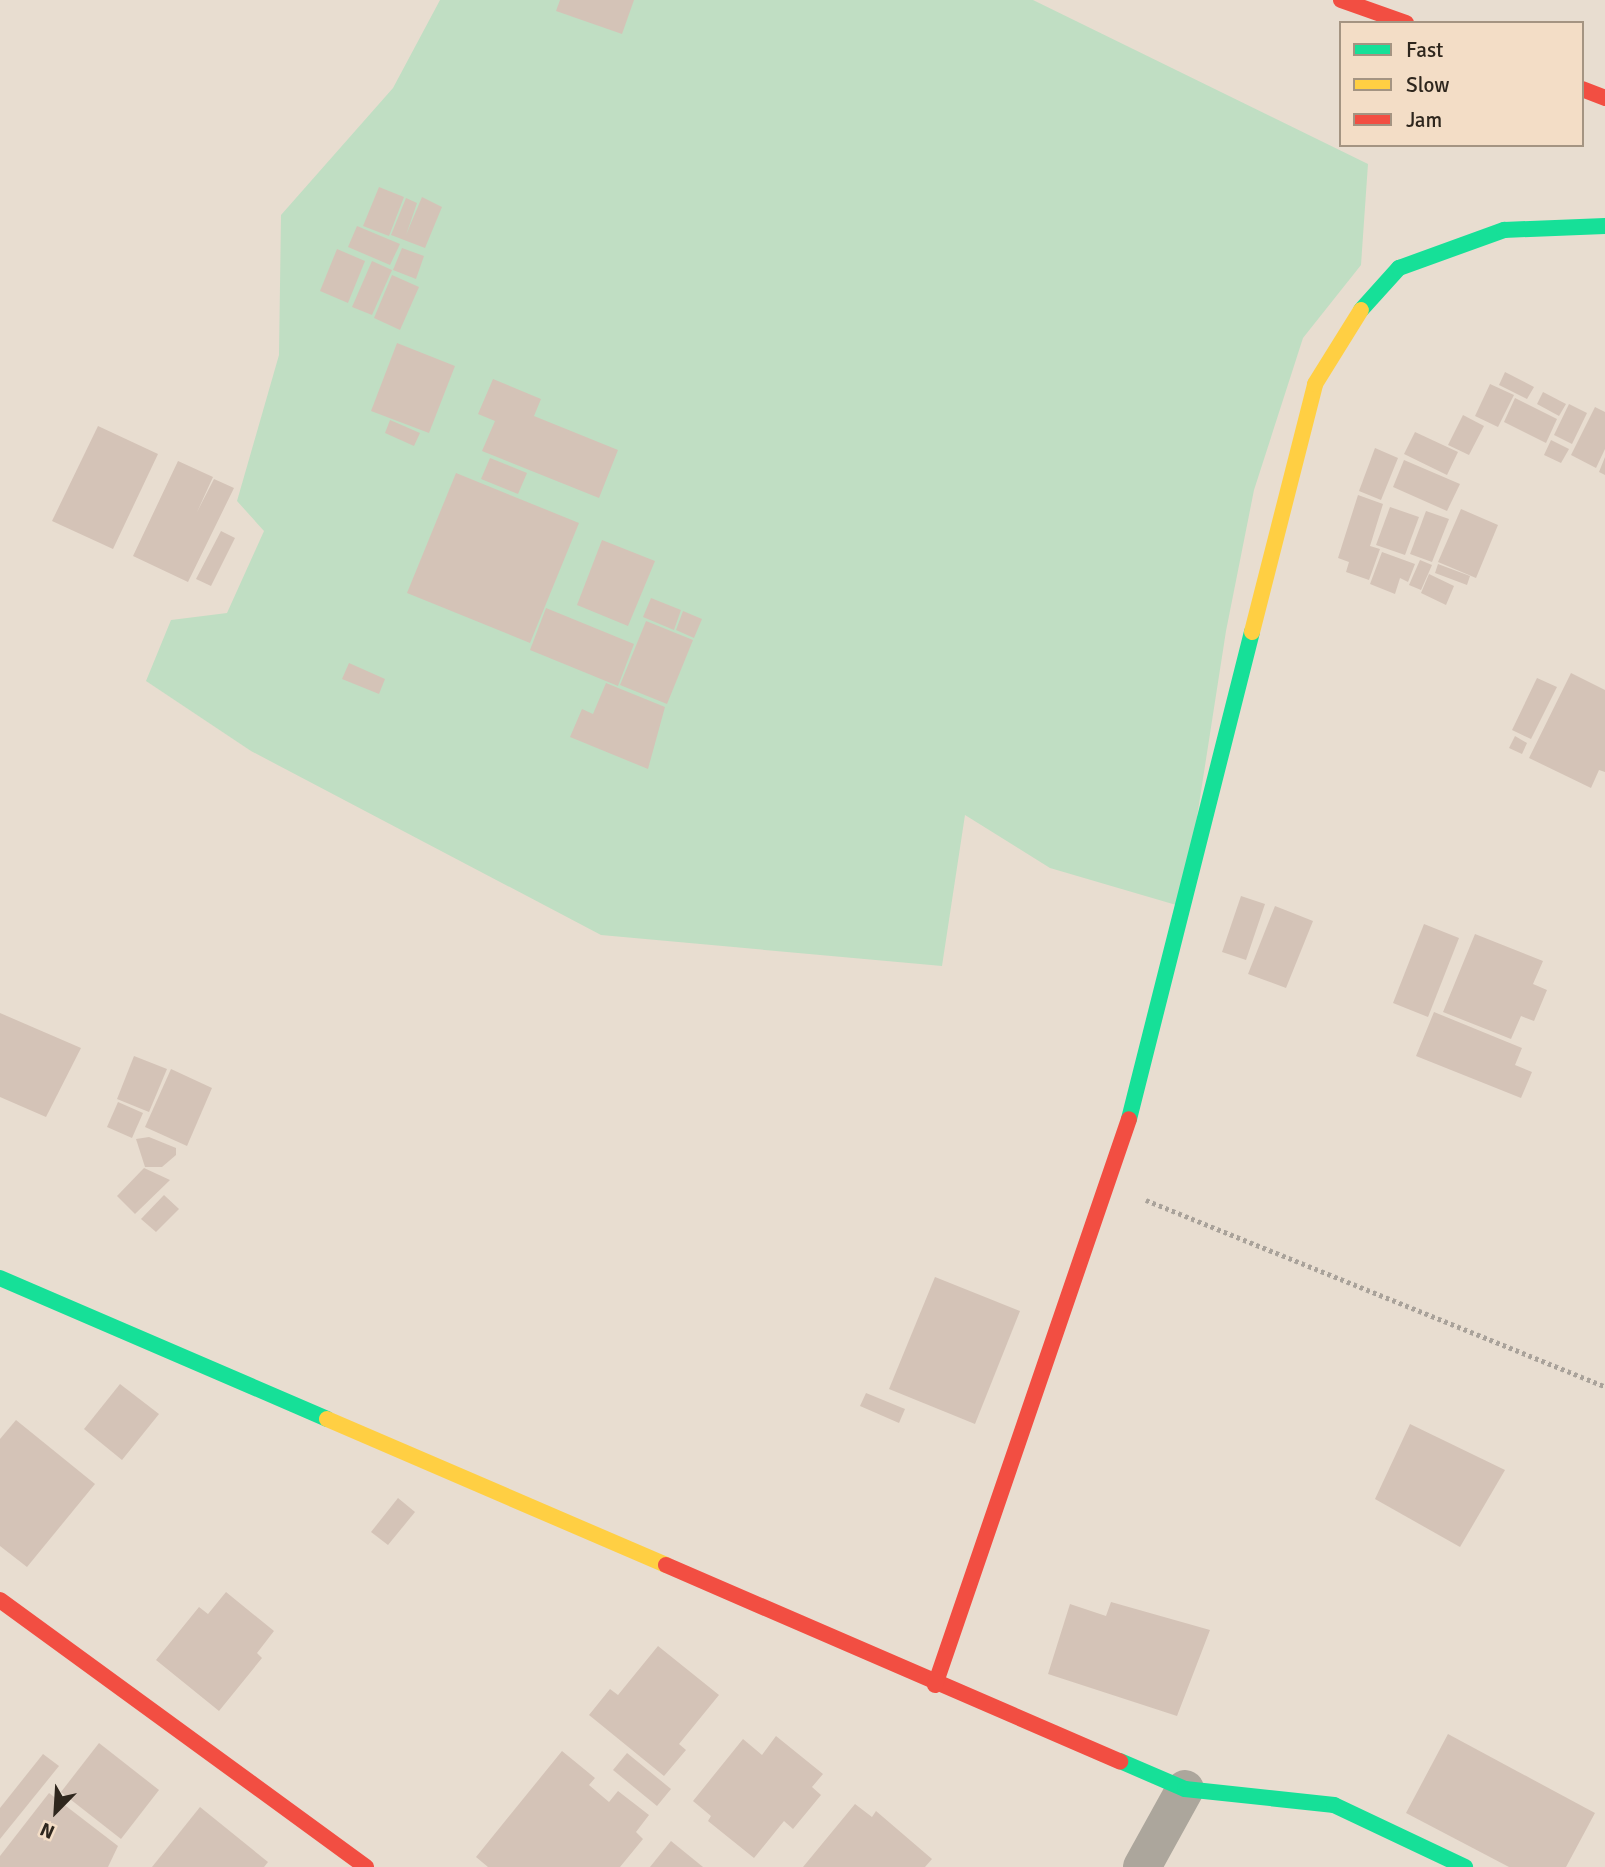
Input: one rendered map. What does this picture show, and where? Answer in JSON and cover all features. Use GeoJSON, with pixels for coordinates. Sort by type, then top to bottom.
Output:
{"type":"FeatureCollection","features":[{"type":"Feature","properties":{"kind":"main road"},"geometry":{"type":"LineString","coordinates":[[1341,0],[1400,21]]}},
{"type":"Feature","properties":{"kind":"main road"},"geometry":{"type":"LineString","coordinates":[[1584,90],[1605,98]]}},
{"type":"Feature","properties":{"kind":"main road"},"geometry":{"type":"LineString","coordinates":[[935,1685],[1126,1132],[1315,384],[1348,324],[1399,268],[1504,230],[1605,226]]}},
{"type":"Feature","properties":{"kind":"main road"},"geometry":{"type":"LineString","coordinates":[[0,1278],[935,1685],[1185,1789],[1334,1805],[1465,1867]]}},
{"type":"Feature","properties":{"kind":"main road"},"geometry":{"type":"LineString","coordinates":[[0,1600],[366,1867]]}},
{"type":"Feature","properties":{"kind":"street"},"geometry":{"type":"LineString","coordinates":[[1142,1867],[1185,1789]]}},
{"type":"Feature","properties":{"kind":"path"},"geometry":{"type":"LineString","coordinates":[[1106,1193],[1159,1202],[1605,1386]]}},
{"type":"Feature","properties":{"kind":"green space"},"geometry":{"type":"Polygon","coordinates":[[[440,0],[1033,0],[1368,164],[1361,265],[1303,338],[1254,490],[1226,631],[1183,907],[1050,868],[965,815],[942,966],[601,935],[251,751],[146,681],[171,620],[227,613],[264,531],[237,501],[279,355],[281,215],[393,88],[440,0]]]}},
{"type":"Feature","properties":{"kind":"building"},"geometry":{"type":"Polygon","coordinates":[[[560,0],[634,0],[622,34],[556,11],[560,0]]]}},
{"type":"Feature","properties":{"kind":"building"},"geometry":{"type":"Polygon","coordinates":[[[379,187],[404,197],[389,236],[363,226],[379,187]]]}},
{"type":"Feature","properties":{"kind":"building"},"geometry":{"type":"Polygon","coordinates":[[[422,197],[442,207],[425,248],[391,235],[406,198],[417,203],[406,235],[422,197]]]}},
{"type":"Feature","properties":{"kind":"building"},"geometry":{"type":"Polygon","coordinates":[[[357,226],[400,244],[390,265],[348,247],[357,226]]]}},
{"type":"Feature","properties":{"kind":"building"},"geometry":{"type":"Polygon","coordinates":[[[402,248],[424,256],[416,279],[393,270],[402,248]]]}},
{"type":"Feature","properties":{"kind":"building"},"geometry":{"type":"Polygon","coordinates":[[[337,249],[365,261],[348,303],[320,291],[337,249]]]}},
{"type":"Feature","properties":{"kind":"building"},"geometry":{"type":"Polygon","coordinates":[[[372,261],[392,270],[372,315],[352,307],[372,261]]]}},
{"type":"Feature","properties":{"kind":"building"},"geometry":{"type":"Polygon","coordinates":[[[392,275],[419,287],[400,330],[374,318],[392,275]]]}},
{"type":"Feature","properties":{"kind":"building"},"geometry":{"type":"Polygon","coordinates":[[[397,343],[455,366],[429,433],[371,411],[397,343]]]}},
{"type":"Feature","properties":{"kind":"building"},"geometry":{"type":"Polygon","coordinates":[[[1505,372],[1534,387],[1527,399],[1499,385],[1505,372]]]}},
{"type":"Feature","properties":{"kind":"building"},"geometry":{"type":"Polygon","coordinates":[[[493,379],[541,399],[534,416],[618,450],[599,498],[482,451],[495,421],[478,414],[493,379]]]}},
{"type":"Feature","properties":{"kind":"building"},"geometry":{"type":"Polygon","coordinates":[[[1490,384],[1514,395],[1498,427],[1475,416],[1490,384]]]}},
{"type":"Feature","properties":{"kind":"building"},"geometry":{"type":"Polygon","coordinates":[[[1543,392],[1566,404],[1559,416],[1537,404],[1543,392]]]}},
{"type":"Feature","properties":{"kind":"building"},"geometry":{"type":"Polygon","coordinates":[[[1515,398],[1557,419],[1546,443],[1504,422],[1515,398]]]}},
{"type":"Feature","properties":{"kind":"building"},"geometry":{"type":"Polygon","coordinates":[[[1569,404],[1587,413],[1572,444],[1554,435],[1569,404]]]}},
{"type":"Feature","properties":{"kind":"building"},"geometry":{"type":"Polygon","coordinates":[[[1595,407],[1605,412],[1605,449],[1596,468],[1571,455],[1595,407]]]}},
{"type":"Feature","properties":{"kind":"building"},"geometry":{"type":"Polygon","coordinates":[[[1463,415],[1484,426],[1469,455],[1448,445],[1463,415]]]}},
{"type":"Feature","properties":{"kind":"building"},"geometry":{"type":"Polygon","coordinates":[[[390,420],[420,433],[414,446],[385,433],[390,420]]]}},
{"type":"Feature","properties":{"kind":"building"},"geometry":{"type":"Polygon","coordinates":[[[98,426],[158,454],[113,549],[52,521],[98,426]]]}},
{"type":"Feature","properties":{"kind":"building"},"geometry":{"type":"Polygon","coordinates":[[[1415,432],[1458,452],[1447,475],[1404,454],[1415,432]]]}},
{"type":"Feature","properties":{"kind":"building"},"geometry":{"type":"Polygon","coordinates":[[[1551,440],[1569,449],[1561,463],[1544,455],[1551,440]]]}},
{"type":"Feature","properties":{"kind":"building"},"geometry":{"type":"Polygon","coordinates":[[[1375,448],[1398,458],[1381,500],[1359,491],[1375,448]]]}},
{"type":"Feature","properties":{"kind":"building"},"geometry":{"type":"Polygon","coordinates":[[[1605,457],[1605,475],[1599,472],[1605,457]]]}},
{"type":"Feature","properties":{"kind":"building"},"geometry":{"type":"Polygon","coordinates":[[[490,458],[527,473],[518,494],[481,479],[490,458]]]}},
{"type":"Feature","properties":{"kind":"building"},"geometry":{"type":"Polygon","coordinates":[[[1404,460],[1460,484],[1447,511],[1393,487],[1404,460]]]}},
{"type":"Feature","properties":{"kind":"building"},"geometry":{"type":"Polygon","coordinates":[[[178,461],[213,477],[197,512],[214,479],[234,488],[188,582],[133,556],[178,461]]]}},
{"type":"Feature","properties":{"kind":"building"},"geometry":{"type":"Polygon","coordinates":[[[456,473],[579,523],[530,643],[407,593],[456,473]]]}},
{"type":"Feature","properties":{"kind":"building"},"geometry":{"type":"Polygon","coordinates":[[[1358,495],[1383,504],[1370,546],[1380,549],[1369,580],[1346,572],[1349,562],[1338,558],[1358,495]]]}},
{"type":"Feature","properties":{"kind":"building"},"geometry":{"type":"Polygon","coordinates":[[[1390,507],[1419,517],[1405,555],[1376,545],[1390,507]]]}},
{"type":"Feature","properties":{"kind":"building"},"geometry":{"type":"Polygon","coordinates":[[[1461,509],[1498,525],[1476,578],[1438,562],[1461,509]]]}},
{"type":"Feature","properties":{"kind":"building"},"geometry":{"type":"Polygon","coordinates":[[[1426,511],[1449,519],[1432,562],[1410,554],[1426,511]]]}},
{"type":"Feature","properties":{"kind":"building"},"geometry":{"type":"Polygon","coordinates":[[[221,531],[235,538],[211,586],[196,579],[221,531]]]}},
{"type":"Feature","properties":{"kind":"building"},"geometry":{"type":"Polygon","coordinates":[[[602,540],[655,561],[628,626],[577,605],[602,540]]]}},
{"type":"Feature","properties":{"kind":"building"},"geometry":{"type":"Polygon","coordinates":[[[1382,552],[1415,564],[1408,582],[1400,578],[1395,594],[1370,584],[1382,552]]]}},
{"type":"Feature","properties":{"kind":"building"},"geometry":{"type":"Polygon","coordinates":[[[1420,560],[1432,565],[1421,590],[1409,585],[1420,560]]]}},
{"type":"Feature","properties":{"kind":"building"},"geometry":{"type":"Polygon","coordinates":[[[1438,564],[1470,576],[1467,585],[1435,573],[1438,564]]]}},
{"type":"Feature","properties":{"kind":"building"},"geometry":{"type":"Polygon","coordinates":[[[1429,574],[1454,586],[1446,605],[1421,593],[1429,574]]]}},
{"type":"Feature","properties":{"kind":"building"},"geometry":{"type":"Polygon","coordinates":[[[651,598],[681,610],[674,630],[643,617],[651,598]]]}},
{"type":"Feature","properties":{"kind":"building"},"geometry":{"type":"Polygon","coordinates":[[[546,608],[634,644],[618,686],[530,650],[546,608]]]}},
{"type":"Feature","properties":{"kind":"building"},"geometry":{"type":"Polygon","coordinates":[[[683,611],[702,619],[694,638],[676,630],[683,611]]]}},
{"type":"Feature","properties":{"kind":"building"},"geometry":{"type":"Polygon","coordinates":[[[646,621],[693,640],[667,704],[620,685],[646,621]]]}},
{"type":"Feature","properties":{"kind":"building"},"geometry":{"type":"Polygon","coordinates":[[[349,663],[385,679],[379,694],[342,679],[349,663]]]}},
{"type":"Feature","properties":{"kind":"building"},"geometry":{"type":"Polygon","coordinates":[[[1571,673],[1605,690],[1605,772],[1599,770],[1591,788],[1529,758],[1571,673]]]}},
{"type":"Feature","properties":{"kind":"building"},"geometry":{"type":"Polygon","coordinates":[[[1537,678],[1557,687],[1531,739],[1512,730],[1537,678]]]}},
{"type":"Feature","properties":{"kind":"building"},"geometry":{"type":"Polygon","coordinates":[[[606,683],[665,707],[648,769],[570,737],[582,709],[593,714],[606,683]]]}},
{"type":"Feature","properties":{"kind":"building"},"geometry":{"type":"Polygon","coordinates":[[[1515,736],[1527,743],[1522,754],[1509,748],[1515,736]]]}},
{"type":"Feature","properties":{"kind":"building"},"geometry":{"type":"Polygon","coordinates":[[[1241,896],[1265,904],[1246,960],[1222,952],[1241,896]]]}},
{"type":"Feature","properties":{"kind":"building"},"geometry":{"type":"Polygon","coordinates":[[[1275,906],[1313,921],[1286,988],[1248,974],[1275,906]]]}},
{"type":"Feature","properties":{"kind":"building"},"geometry":{"type":"Polygon","coordinates":[[[1424,924],[1459,938],[1428,1017],[1393,1003],[1424,924]]]}},
{"type":"Feature","properties":{"kind":"building"},"geometry":{"type":"Polygon","coordinates":[[[1475,934],[1543,961],[1533,984],[1547,990],[1534,1021],[1521,1016],[1511,1039],[1443,1012],[1475,934]]]}},
{"type":"Feature","properties":{"kind":"building"},"geometry":{"type":"Polygon","coordinates":[[[1434,1012],[1522,1048],[1515,1065],[1532,1072],[1521,1098],[1416,1056],[1434,1012]]]}},
{"type":"Feature","properties":{"kind":"building"},"geometry":{"type":"Polygon","coordinates":[[[0,1013],[81,1048],[46,1117],[0,1097],[0,1013]]]}},
{"type":"Feature","properties":{"kind":"building"},"geometry":{"type":"Polygon","coordinates":[[[134,1056],[167,1069],[149,1112],[117,1099],[134,1056]]]}},
{"type":"Feature","properties":{"kind":"building"},"geometry":{"type":"Polygon","coordinates":[[[171,1069],[212,1088],[187,1146],[145,1127],[171,1069]]]}},
{"type":"Feature","properties":{"kind":"building"},"geometry":{"type":"Polygon","coordinates":[[[118,1102],[143,1113],[132,1138],[107,1127],[118,1102]]]}},
{"type":"Feature","properties":{"kind":"building"},"geometry":{"type":"Polygon","coordinates":[[[149,1137],[176,1148],[176,1155],[162,1167],[145,1167],[136,1139],[149,1137]]]}},
{"type":"Feature","properties":{"kind":"building"},"geometry":{"type":"Polygon","coordinates":[[[144,1168],[170,1180],[135,1214],[117,1196],[144,1168]]]}},
{"type":"Feature","properties":{"kind":"building"},"geometry":{"type":"Polygon","coordinates":[[[164,1195],[179,1209],[156,1232],[141,1219],[164,1195]]]}},
{"type":"Feature","properties":{"kind":"building"},"geometry":{"type":"Polygon","coordinates":[[[935,1277],[1020,1311],[975,1424],[889,1389],[935,1277]]]}},
{"type":"Feature","properties":{"kind":"building"},"geometry":{"type":"Polygon","coordinates":[[[120,1384],[159,1414],[122,1460],[84,1429],[120,1384]]]}},
{"type":"Feature","properties":{"kind":"building"},"geometry":{"type":"Polygon","coordinates":[[[866,1393],[905,1409],[899,1423],[860,1406],[866,1393]]]}},
{"type":"Feature","properties":{"kind":"building"},"geometry":{"type":"Polygon","coordinates":[[[16,1420],[95,1484],[27,1567],[0,1546],[0,1439],[16,1420]]]}},
{"type":"Feature","properties":{"kind":"building"},"geometry":{"type":"Polygon","coordinates":[[[1410,1424],[1505,1470],[1460,1547],[1375,1499],[1410,1424]]]}},
{"type":"Feature","properties":{"kind":"building"},"geometry":{"type":"Polygon","coordinates":[[[398,1498],[415,1512],[388,1545],[371,1532],[398,1498]]]}},
{"type":"Feature","properties":{"kind":"building"},"geometry":{"type":"Polygon","coordinates":[[[226,1592],[274,1631],[257,1653],[262,1658],[219,1711],[156,1660],[199,1607],[208,1614],[226,1592]]]}},
{"type":"Feature","properties":{"kind":"building"},"geometry":{"type":"Polygon","coordinates":[[[1111,1602],[1210,1630],[1177,1716],[1048,1674],[1070,1604],[1106,1616],[1111,1602]]]}},
{"type":"Feature","properties":{"kind":"building"},"geometry":{"type":"Polygon","coordinates":[[[658,1646],[719,1695],[679,1744],[686,1750],[664,1776],[589,1715],[610,1689],[618,1695],[658,1646]]]}},
{"type":"Feature","properties":{"kind":"building"},"geometry":{"type":"Polygon","coordinates":[[[1448,1734],[1595,1813],[1566,1867],[1509,1867],[1406,1813],[1448,1734]]]}},
{"type":"Feature","properties":{"kind":"building"},"geometry":{"type":"Polygon","coordinates":[[[776,1736],[823,1774],[812,1787],[821,1795],[793,1829],[784,1821],[754,1858],[708,1821],[711,1816],[693,1801],[743,1739],[762,1755],[776,1736]]]}},
{"type":"Feature","properties":{"kind":"building"},"geometry":{"type":"Polygon","coordinates":[[[99,1743],[159,1790],[121,1839],[61,1792],[99,1743]]]}},
{"type":"Feature","properties":{"kind":"building"},"geometry":{"type":"Polygon","coordinates":[[[562,1751],[595,1778],[589,1785],[609,1802],[618,1791],[649,1815],[636,1832],[643,1839],[620,1867],[488,1867],[476,1857],[562,1751]]]}},
{"type":"Feature","properties":{"kind":"building"},"geometry":{"type":"Polygon","coordinates":[[[627,1753],[671,1789],[657,1806],[613,1770],[627,1753]]]}},
{"type":"Feature","properties":{"kind":"building"},"geometry":{"type":"Polygon","coordinates":[[[43,1754],[59,1766],[0,1839],[0,1808],[43,1754]]]}},
{"type":"Feature","properties":{"kind":"building"},"geometry":{"type":"Polygon","coordinates":[[[49,1793],[118,1846],[108,1867],[0,1867],[0,1856],[49,1793]]]}},
{"type":"Feature","properties":{"kind":"building"},"geometry":{"type":"Polygon","coordinates":[[[855,1804],[872,1817],[876,1811],[932,1859],[925,1867],[803,1867],[855,1804]]]}},
{"type":"Feature","properties":{"kind":"building"},"geometry":{"type":"Polygon","coordinates":[[[200,1807],[268,1862],[264,1867],[152,1867],[200,1807]]]}},
{"type":"Feature","properties":{"kind":"building"},"geometry":{"type":"Polygon","coordinates":[[[671,1841],[703,1867],[650,1867],[671,1841]]]}},
{"type":"Feature","properties":{"kind":"traffic: fast"},"geometry":{"type":"LineString","coordinates":[[1361,310],[1399,268],[1504,230],[1605,226]]}},
{"type":"Feature","properties":{"kind":"traffic: fast"},"geometry":{"type":"LineString","coordinates":[[1129,1119],[1252,632]]}},
{"type":"Feature","properties":{"kind":"traffic: fast"},"geometry":{"type":"LineString","coordinates":[[0,1278],[327,1419]]}},
{"type":"Feature","properties":{"kind":"traffic: fast"},"geometry":{"type":"LineString","coordinates":[[1120,1761],[1185,1789],[1334,1805],[1465,1867]]}},
{"type":"Feature","properties":{"kind":"traffic: slow"},"geometry":{"type":"LineString","coordinates":[[1252,632],[1315,384],[1361,310]]}},
{"type":"Feature","properties":{"kind":"traffic: slow"},"geometry":{"type":"LineString","coordinates":[[327,1419],[666,1565]]}},
{"type":"Feature","properties":{"kind":"traffic: jam"},"geometry":{"type":"LineString","coordinates":[[1341,0],[1400,21]]}},
{"type":"Feature","properties":{"kind":"traffic: jam"},"geometry":{"type":"LineString","coordinates":[[1584,90],[1605,98]]}},
{"type":"Feature","properties":{"kind":"traffic: jam"},"geometry":{"type":"LineString","coordinates":[[935,1685],[1129,1119]]}},
{"type":"Feature","properties":{"kind":"traffic: jam"},"geometry":{"type":"LineString","coordinates":[[666,1565],[1120,1761]]}},
{"type":"Feature","properties":{"kind":"traffic: jam"},"geometry":{"type":"LineString","coordinates":[[0,1600],[366,1867]]}}]}
